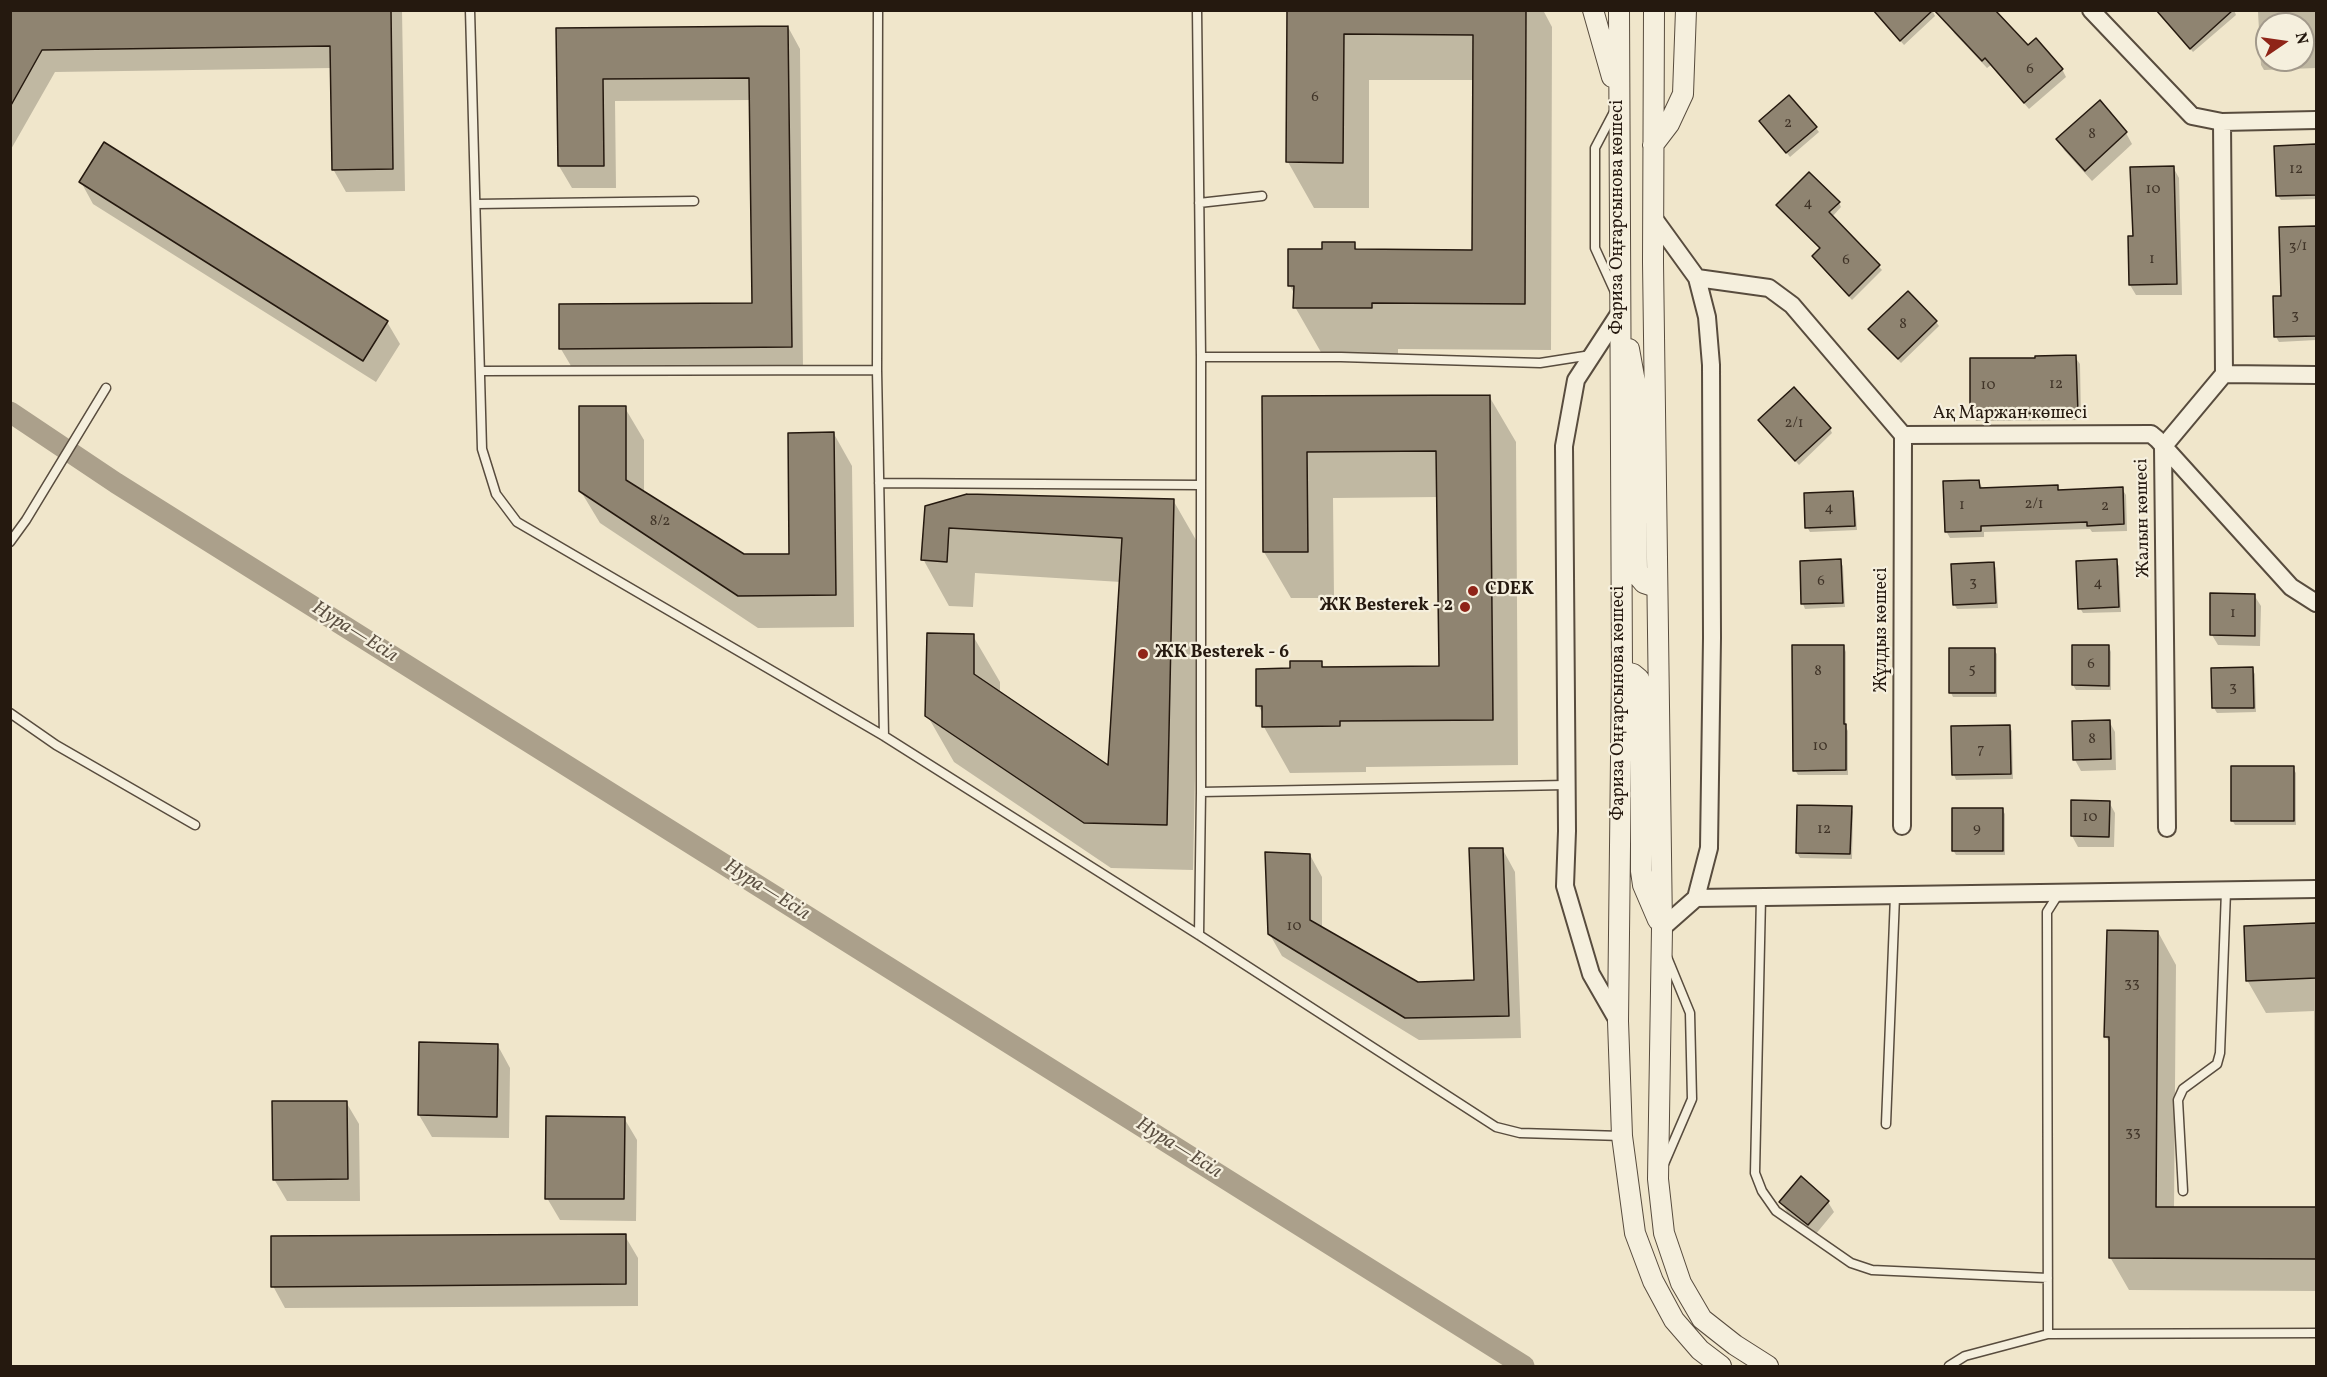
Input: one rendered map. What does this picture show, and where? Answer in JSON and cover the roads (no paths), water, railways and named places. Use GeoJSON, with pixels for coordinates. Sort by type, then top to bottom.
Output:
{"type":"FeatureCollection","features":[{"type":"Feature","properties":{"kind":"street"},"geometry":{"type":"LineString","coordinates":[[1593,10],[1619,101]]}},
{"type":"Feature","properties":{"kind":"street","name":"Фариза Оңғарсынова көшесі"},"geometry":{"type":"LineString","coordinates":[[1619,10],[1622,671],[1618,1021],[1622,1136],[1635,1233],[1653,1281],[1674,1320],[1700,1350],[1721,1366]]}},
{"type":"Feature","properties":{"kind":"street","name":"Фариза Оңғарсынова көшесі"},"geometry":{"type":"LineString","coordinates":[[1654,10],[1653,273],[1662,935],[1658,1179],[1664,1233],[1681,1283],[1702,1319],[1735,1345],[1768,1366]]}},
{"type":"Feature","properties":{"kind":"street"},"geometry":{"type":"LineString","coordinates":[[1653,145],[1669,124],[1683,93],[1686,10]]}},
{"type":"Feature","properties":{"kind":"street"},"geometry":{"type":"LineString","coordinates":[[2091,10],[2192,116],[2222,122],[2316,120]]}},
{"type":"Feature","properties":{"kind":"street"},"geometry":{"type":"LineString","coordinates":[[2222,122],[2224,374],[2316,375]]}},
{"type":"Feature","properties":{"kind":"street"},"geometry":{"type":"LineString","coordinates":[[1622,671],[1633,674],[1639,679],[1642,729],[1641,871],[1643,885],[1662,935],[1696,898],[1709,848],[1712,638],[1711,365],[1707,317],[1697,278],[1655,220]]}},
{"type":"Feature","properties":{"kind":"street"},"geometry":{"type":"LineString","coordinates":[[1697,278],[1768,288],[1792,305],[1903,435]]}},
{"type":"Feature","properties":{"kind":"street"},"geometry":{"type":"LineString","coordinates":[[1618,1021],[1591,974],[1565,886],[1564,446],[1576,380],[1619,308]]}},
{"type":"Feature","properties":{"kind":"street"},"geometry":{"type":"LineString","coordinates":[[1619,308],[1635,382],[1637,569],[1644,583],[1656,587]]}},
{"type":"Feature","properties":{"kind":"street","name":"Жалын көшесі"},"geometry":{"type":"LineString","coordinates":[[2167,828],[2163,447],[2224,374]]}},
{"type":"Feature","properties":{"kind":"street","name":"Ақ Маржан көшесі"},"geometry":{"type":"LineString","coordinates":[[1903,435],[2151,434],[2291,587],[2316,603]]}},
{"type":"Feature","properties":{"kind":"street","name":"Жұлдыз көшесі"},"geometry":{"type":"LineString","coordinates":[[1902,826],[1903,435]]}},
{"type":"Feature","properties":{"kind":"street"},"geometry":{"type":"LineString","coordinates":[[1696,898],[2316,890]]}},
{"type":"Feature","properties":{"kind":"lane"},"geometry":{"type":"LineString","coordinates":[[470,10],[482,449],[496,494],[517,522],[884,736],[1199,935],[1496,1127],[1520,1133],[1622,1136]]}},
{"type":"Feature","properties":{"kind":"lane"},"geometry":{"type":"LineString","coordinates":[[878,10],[877,370],[884,736]]}},
{"type":"Feature","properties":{"kind":"lane"},"geometry":{"type":"LineString","coordinates":[[1197,10],[1201,357],[1199,935]]}},
{"type":"Feature","properties":{"kind":"lane"},"geometry":{"type":"LineString","coordinates":[[1199,203],[1262,196]]}},
{"type":"Feature","properties":{"kind":"lane"},"geometry":{"type":"LineString","coordinates":[[476,204],[694,201]]}},
{"type":"Feature","properties":{"kind":"lane"},"geometry":{"type":"LineString","coordinates":[[1201,357],[1341,357],[1540,363],[1591,355]]}},
{"type":"Feature","properties":{"kind":"lane"},"geometry":{"type":"LineString","coordinates":[[480,371],[877,370]]}},
{"type":"Feature","properties":{"kind":"lane"},"geometry":{"type":"LineString","coordinates":[[10,542],[26,520],[106,388]]}},
{"type":"Feature","properties":{"kind":"lane"},"geometry":{"type":"LineString","coordinates":[[879,483],[1201,485]]}},
{"type":"Feature","properties":{"kind":"lane"},"geometry":{"type":"LineString","coordinates":[[10,713],[56,746],[195,825]]}},
{"type":"Feature","properties":{"kind":"lane"},"geometry":{"type":"LineString","coordinates":[[1201,792],[1566,785]]}},
{"type":"Feature","properties":{"kind":"lane"},"geometry":{"type":"LineString","coordinates":[[2183,1191],[2178,1100],[2183,1089],[2217,1064],[2220,1053],[2226,891]]}},
{"type":"Feature","properties":{"kind":"lane"},"geometry":{"type":"LineString","coordinates":[[2048,1335],[2047,912],[2059,893]]}},
{"type":"Feature","properties":{"kind":"lane"},"geometry":{"type":"LineString","coordinates":[[1886,1124],[1895,896]]}},
{"type":"Feature","properties":{"kind":"lane"},"geometry":{"type":"LineString","coordinates":[[1761,897],[1755,1173],[1762,1191],[1776,1210],[1851,1263],[1872,1270],[2048,1278]]}},
{"type":"Feature","properties":{"kind":"lane"},"geometry":{"type":"LineString","coordinates":[[1658,1179],[1692,1099],[1690,1013],[1662,935]]}},
{"type":"Feature","properties":{"kind":"lane"},"geometry":{"type":"LineString","coordinates":[[1949,1366],[1965,1356],[2048,1335],[2316,1333]]}},
{"type":"Feature","properties":{"kind":"waterway","name":"Нура—Есіл"},"geometry":{"type":"LineString","coordinates":[[10,412],[116,483],[1524,1366]]}},
{"type":"Feature","properties":{"kind":"place","name":"CDEK"},"geometry":{"type":"Point","coordinates":[1473,591]}},
{"type":"Feature","properties":{"kind":"place","name":"ЖК Besterek - 2"},"geometry":{"type":"Point","coordinates":[1465,607]}},
{"type":"Feature","properties":{"kind":"place","name":"ЖК Besterek - 6"},"geometry":{"type":"Point","coordinates":[1143,654]}}]}
